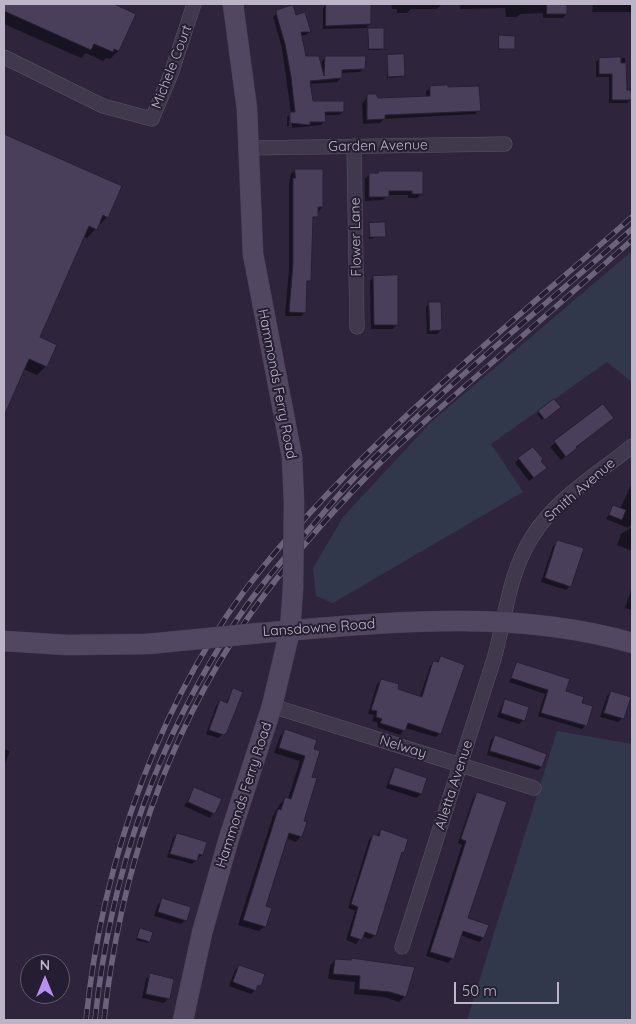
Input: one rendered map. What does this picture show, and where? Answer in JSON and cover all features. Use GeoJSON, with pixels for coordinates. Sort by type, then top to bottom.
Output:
{"type":"FeatureCollection","features":[{"type":"Feature","properties":{"kind":"street","name":"Michele Court"},"geometry":{"type":"LineString","coordinates":[[4,57],[104,106],[152,119],[171,74],[194,4]]}},
{"type":"Feature","properties":{"kind":"street","name":"Hammonds Ferry Road"},"geometry":{"type":"LineString","coordinates":[[183,1020],[202,933],[228,838],[272,706],[290,630],[293,589],[294,502],[292,457],[253,254],[250,148],[244,70],[233,4]]}},
{"type":"Feature","properties":{"kind":"street","name":"Garden Avenue"},"geometry":{"type":"LineString","coordinates":[[250,148],[506,144]]}},
{"type":"Feature","properties":{"kind":"street","name":"Flower Lane"},"geometry":{"type":"LineString","coordinates":[[354,146],[357,327]]}},
{"type":"Feature","properties":{"kind":"street","name":"Smith Avenue"},"geometry":{"type":"LineString","coordinates":[[502,622],[512,581],[532,536],[548,516],[632,446]]}},
{"type":"Feature","properties":{"kind":"street","name":"Lansdowne Road"},"geometry":{"type":"LineString","coordinates":[[4,641],[67,645],[148,644],[290,630],[440,620],[502,622],[573,631],[632,643]]}},
{"type":"Feature","properties":{"kind":"street","name":"Alletta Avenue"},"geometry":{"type":"LineString","coordinates":[[402,947],[495,655],[502,622]]}},
{"type":"Feature","properties":{"kind":"street","name":"Nelway"},"geometry":{"type":"LineString","coordinates":[[272,706],[534,788]]}},
{"type":"Feature","properties":{"kind":"shaded area"},"geometry":{"type":"Polygon","coordinates":[[[632,251],[632,382],[607,362],[491,444],[523,492],[333,603],[316,596],[313,568],[343,517],[430,423],[632,251]]]}},
{"type":"Feature","properties":{"kind":"shaded area"},"geometry":{"type":"Polygon","coordinates":[[[557,731],[632,744],[632,1020],[467,1020],[557,731]]]}},
{"type":"Feature","properties":{"kind":"building"},"geometry":{"type":"Polygon","coordinates":[[[4,4],[114,4],[136,14],[119,51],[114,49],[113,52],[94,44],[91,50],[4,11],[4,4]]]}},
{"type":"Feature","properties":{"kind":"building"},"geometry":{"type":"Polygon","coordinates":[[[326,4],[371,4],[371,24],[326,26],[326,4]]]}},
{"type":"Feature","properties":{"kind":"building"},"geometry":{"type":"Polygon","coordinates":[[[547,4],[567,4],[567,14],[547,14],[547,4]]]}},
{"type":"Feature","properties":{"kind":"building"},"geometry":{"type":"Polygon","coordinates":[[[293,5],[296,15],[305,12],[311,32],[301,32],[306,56],[319,56],[324,76],[325,56],[366,56],[365,69],[342,70],[342,78],[310,81],[313,101],[344,101],[344,112],[325,112],[326,122],[310,122],[310,125],[290,123],[290,112],[295,112],[291,77],[285,44],[276,13],[277,10],[293,5]]]}},
{"type":"Feature","properties":{"kind":"building"},"geometry":{"type":"Polygon","coordinates":[[[368,28],[384,28],[384,49],[369,49],[368,28]]]}},
{"type":"Feature","properties":{"kind":"building"},"geometry":{"type":"Polygon","coordinates":[[[499,35],[515,36],[515,49],[499,49],[499,35]]]}},
{"type":"Feature","properties":{"kind":"building"},"geometry":{"type":"Polygon","coordinates":[[[404,54],[405,76],[388,77],[387,55],[404,54]]]}},
{"type":"Feature","properties":{"kind":"building"},"geometry":{"type":"Polygon","coordinates":[[[621,57],[621,63],[626,63],[627,90],[631,90],[632,100],[612,100],[612,74],[599,74],[599,58],[621,57]]]}},
{"type":"Feature","properties":{"kind":"building"},"geometry":{"type":"Polygon","coordinates":[[[448,85],[448,87],[479,86],[481,111],[385,115],[385,119],[367,120],[367,94],[376,94],[378,98],[430,96],[430,86],[448,85]]]}},
{"type":"Feature","properties":{"kind":"building"},"geometry":{"type":"Polygon","coordinates":[[[4,134],[122,186],[108,218],[103,215],[97,230],[89,226],[40,337],[57,345],[47,367],[29,359],[4,416],[4,134]]]}},
{"type":"Feature","properties":{"kind":"building"},"geometry":{"type":"Polygon","coordinates":[[[295,169],[323,169],[323,207],[318,207],[318,217],[313,217],[311,281],[307,281],[306,313],[289,312],[293,263],[293,178],[295,178],[295,169]]]}},
{"type":"Feature","properties":{"kind":"building"},"geometry":{"type":"Polygon","coordinates":[[[378,171],[423,171],[423,194],[412,194],[412,191],[389,191],[389,197],[369,197],[369,173],[378,173],[378,171]]]}},
{"type":"Feature","properties":{"kind":"building"},"geometry":{"type":"Polygon","coordinates":[[[385,222],[386,237],[370,237],[369,223],[385,222]]]}},
{"type":"Feature","properties":{"kind":"building"},"geometry":{"type":"Polygon","coordinates":[[[398,275],[398,325],[374,325],[373,276],[398,275]]]}},
{"type":"Feature","properties":{"kind":"building"},"geometry":{"type":"Polygon","coordinates":[[[429,302],[441,302],[442,330],[430,331],[429,302]]]}},
{"type":"Feature","properties":{"kind":"building"},"geometry":{"type":"Polygon","coordinates":[[[554,399],[561,407],[545,420],[538,411],[554,399]]]}},
{"type":"Feature","properties":{"kind":"building"},"geometry":{"type":"Polygon","coordinates":[[[603,404],[614,418],[566,457],[554,441],[603,404]]]}},
{"type":"Feature","properties":{"kind":"building"},"geometry":{"type":"Polygon","coordinates":[[[533,447],[543,459],[541,461],[547,468],[534,478],[518,458],[533,447]]]}},
{"type":"Feature","properties":{"kind":"building"},"geometry":{"type":"Polygon","coordinates":[[[613,505],[626,510],[622,520],[609,515],[613,505]]]}},
{"type":"Feature","properties":{"kind":"building"},"geometry":{"type":"Polygon","coordinates":[[[557,540],[584,548],[571,587],[545,578],[557,540]]]}},
{"type":"Feature","properties":{"kind":"building"},"geometry":{"type":"Polygon","coordinates":[[[441,656],[465,665],[441,734],[408,723],[405,731],[380,723],[382,719],[376,717],[377,711],[371,710],[381,679],[399,684],[398,689],[422,697],[433,661],[438,662],[441,656]]]}},
{"type":"Feature","properties":{"kind":"building"},"geometry":{"type":"Polygon","coordinates":[[[517,662],[570,679],[566,691],[584,697],[582,703],[593,706],[587,726],[541,713],[548,690],[511,678],[517,662]]]}},
{"type":"Feature","properties":{"kind":"building"},"geometry":{"type":"Polygon","coordinates":[[[233,688],[243,692],[227,732],[224,735],[209,730],[220,700],[227,703],[233,688]]]}},
{"type":"Feature","properties":{"kind":"building"},"geometry":{"type":"Polygon","coordinates":[[[611,691],[631,697],[624,719],[604,713],[611,691]]]}},
{"type":"Feature","properties":{"kind":"building"},"geometry":{"type":"Polygon","coordinates":[[[505,699],[529,707],[525,721],[501,713],[505,699]]]}},
{"type":"Feature","properties":{"kind":"building"},"geometry":{"type":"Polygon","coordinates":[[[285,729],[317,740],[314,749],[320,751],[312,777],[317,778],[304,821],[307,822],[302,837],[289,833],[266,906],[272,908],[266,927],[243,920],[278,809],[281,810],[285,797],[291,799],[305,756],[279,748],[285,729]]]}},
{"type":"Feature","properties":{"kind":"building"},"geometry":{"type":"Polygon","coordinates":[[[495,735],[547,754],[542,767],[490,751],[495,735]]]}},
{"type":"Feature","properties":{"kind":"building"},"geometry":{"type":"Polygon","coordinates":[[[395,767],[427,778],[422,794],[389,784],[395,767]]]}},
{"type":"Feature","properties":{"kind":"building"},"geometry":{"type":"Polygon","coordinates":[[[194,787],[222,799],[215,814],[188,802],[194,787]]]}},
{"type":"Feature","properties":{"kind":"building"},"geometry":{"type":"Polygon","coordinates":[[[477,792],[507,802],[468,918],[489,925],[484,938],[463,931],[454,959],[430,952],[466,841],[461,839],[477,792]]]}},
{"type":"Feature","properties":{"kind":"building"},"geometry":{"type":"Polygon","coordinates":[[[381,829],[408,839],[404,853],[402,852],[376,936],[365,932],[362,940],[350,936],[358,907],[351,904],[373,834],[379,836],[381,829]]]}},
{"type":"Feature","properties":{"kind":"building"},"geometry":{"type":"Polygon","coordinates":[[[177,833],[207,842],[203,855],[199,854],[197,861],[170,854],[177,833]]]}},
{"type":"Feature","properties":{"kind":"building"},"geometry":{"type":"Polygon","coordinates":[[[162,898],[191,907],[187,921],[158,912],[162,898]]]}},
{"type":"Feature","properties":{"kind":"building"},"geometry":{"type":"Polygon","coordinates":[[[140,928],[153,932],[150,942],[137,938],[140,928]]]}},
{"type":"Feature","properties":{"kind":"building"},"geometry":{"type":"Polygon","coordinates":[[[351,958],[415,967],[406,997],[390,992],[359,989],[360,976],[333,974],[335,959],[351,960],[351,958]]]}},
{"type":"Feature","properties":{"kind":"building"},"geometry":{"type":"Polygon","coordinates":[[[239,965],[265,974],[261,986],[258,985],[256,991],[233,982],[239,965]]]}},
{"type":"Feature","properties":{"kind":"building"},"geometry":{"type":"Polygon","coordinates":[[[150,973],[174,979],[170,999],[146,994],[150,973]]]}},
{"type":"Feature","properties":{"kind":"railway"},"geometry":{"type":"LineString","coordinates":[[86,1020],[94,960],[106,900],[122,840],[142,781],[166,723],[195,668],[227,616],[263,567],[348,472],[440,384],[632,217]]}},
{"type":"Feature","properties":{"kind":"railway"},"geometry":{"type":"LineString","coordinates":[[95,1020],[102,966],[112,913],[125,861],[142,810],[161,760],[184,712],[209,664],[238,618],[274,570],[362,470],[465,373],[632,229]]}},
{"type":"Feature","properties":{"kind":"railway"},"geometry":{"type":"LineString","coordinates":[[104,1020],[121,914],[134,862],[150,811],[192,712],[218,665],[247,619],[307,542],[373,470],[424,422],[632,240]]}}]}
